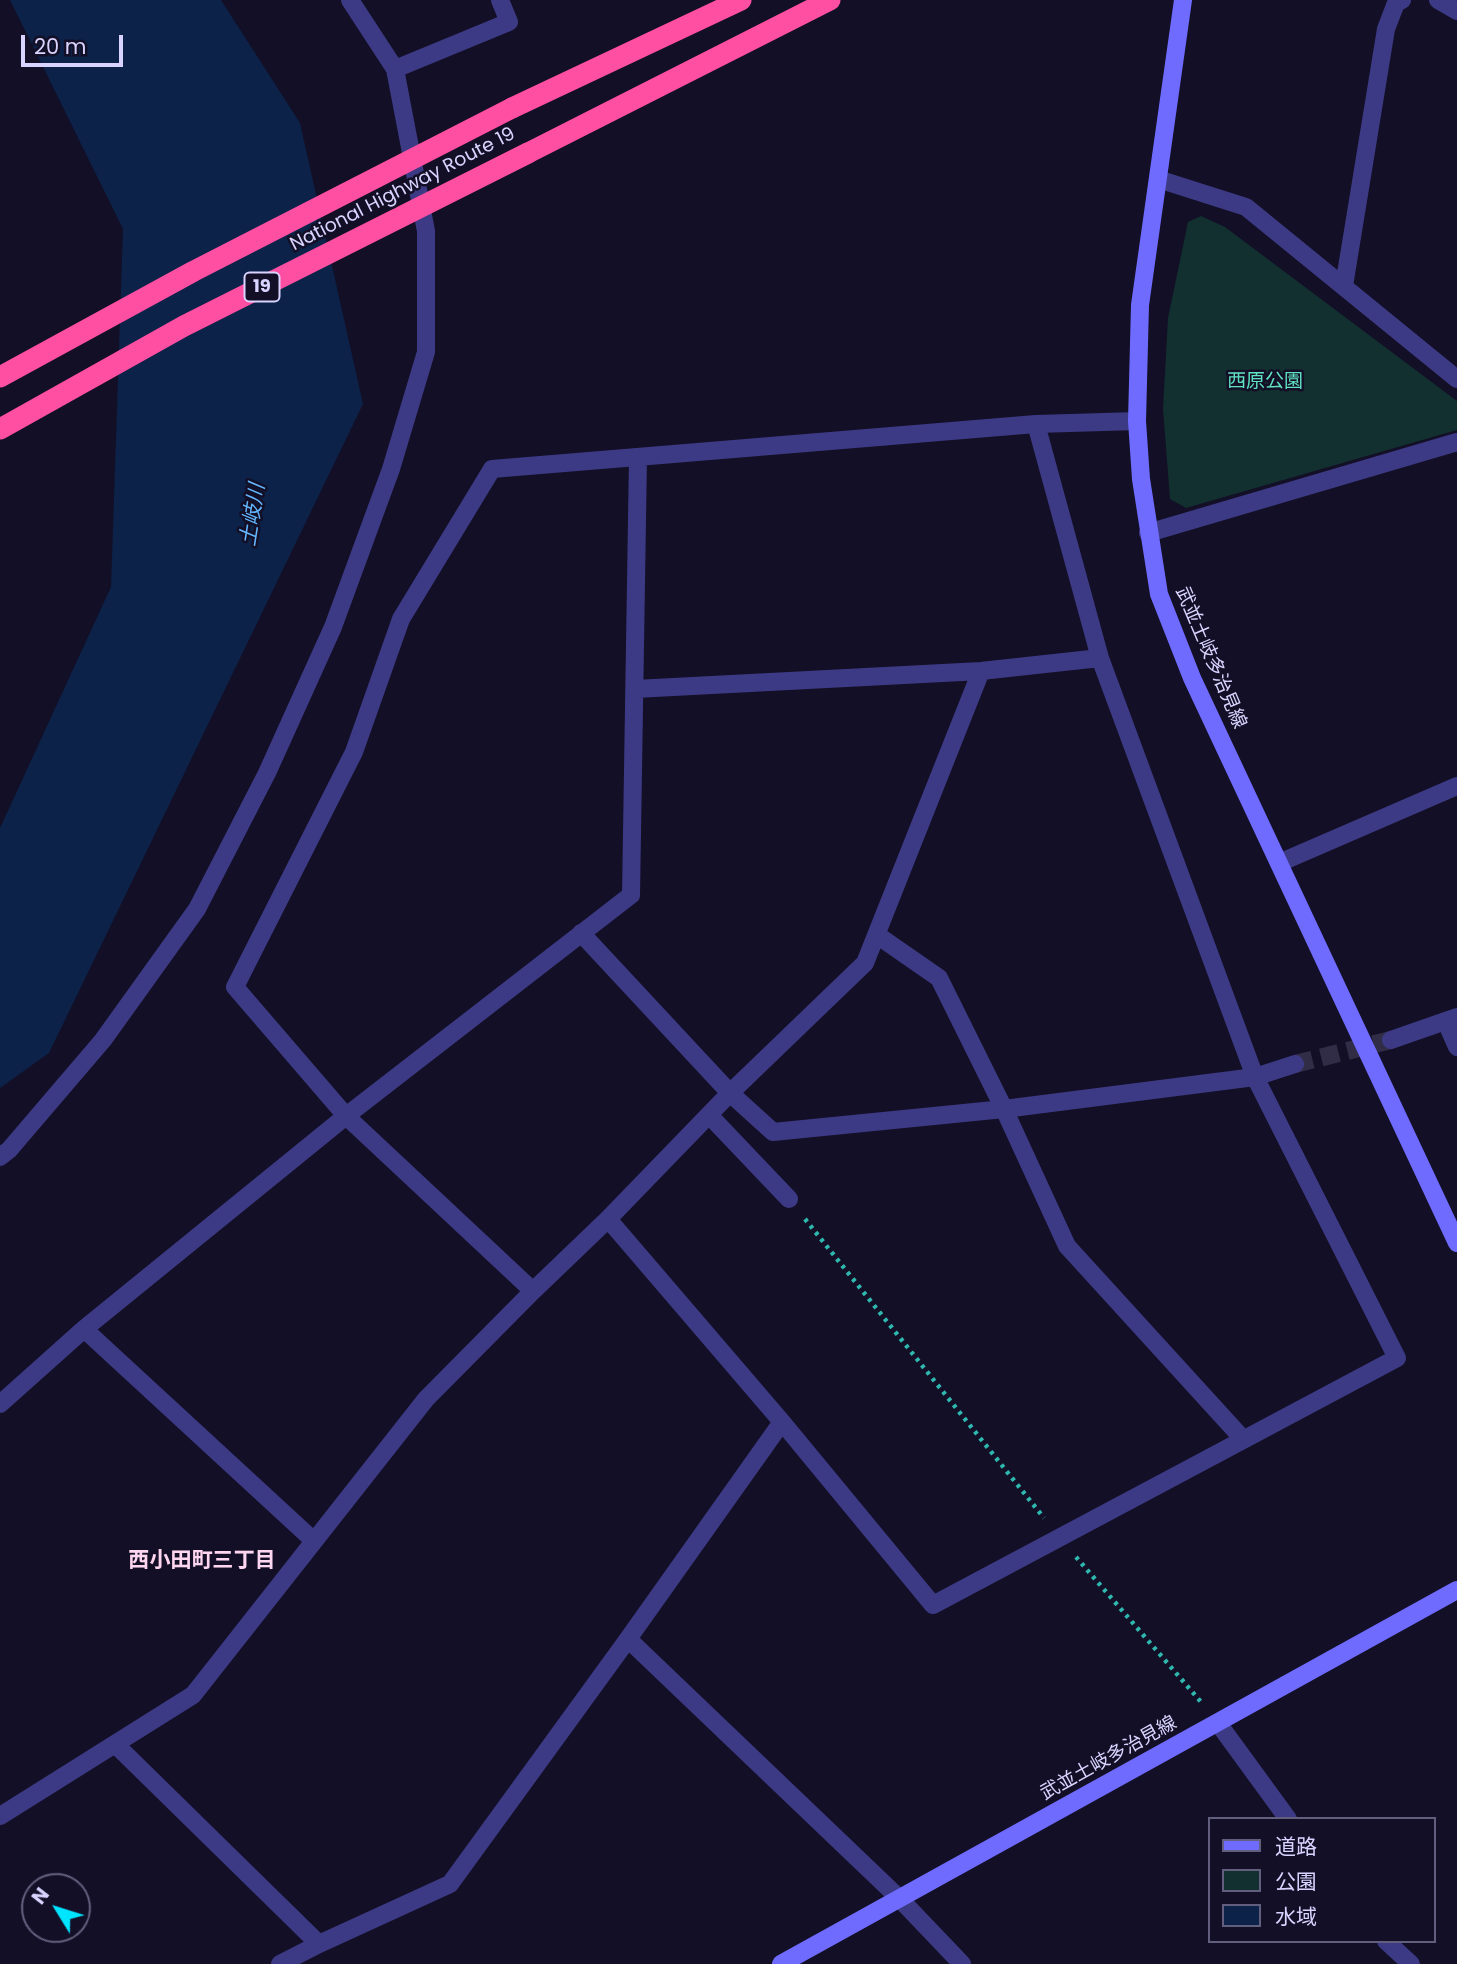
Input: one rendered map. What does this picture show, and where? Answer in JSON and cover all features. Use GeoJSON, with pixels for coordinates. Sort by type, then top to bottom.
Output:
{"type":"FeatureCollection","features":[{"type":"Feature","properties":{"kind":"highway","name":"National Highway Route 19"},"geometry":{"type":"LineString","coordinates":[[0,377],[194,271],[512,108],[741,0]]}},
{"type":"Feature","properties":{"kind":"highway","name":"National Highway Route 19"},"geometry":{"type":"LineString","coordinates":[[0,429],[184,326],[830,0]]}},
{"type":"Feature","properties":{"kind":"main road","name":"武並土岐多治見線"},"geometry":{"type":"LineString","coordinates":[[1183,0],[1140,304],[1137,421],[1141,478],[1159,594],[1192,678],[1457,1243]]}},
{"type":"Feature","properties":{"kind":"main road","name":"武並土岐多治見線"},"geometry":{"type":"LineString","coordinates":[[781,1964],[1457,1590]]}},
{"type":"Feature","properties":{"kind":"street"},"geometry":{"type":"LineString","coordinates":[[0,1157],[9,1150],[103,1040],[197,909],[267,773],[333,627],[383,493],[426,352],[426,230],[395,69],[350,0]]}},
{"type":"Feature","properties":{"kind":"street"},"geometry":{"type":"LineString","coordinates":[[395,69],[509,22],[500,0]]}},
{"type":"Feature","properties":{"kind":"street"},"geometry":{"type":"LineString","coordinates":[[1344,286],[1385,29],[1396,3],[1402,0]]}},
{"type":"Feature","properties":{"kind":"street"},"geometry":{"type":"LineString","coordinates":[[1438,0],[1457,11]]}},
{"type":"Feature","properties":{"kind":"street"},"geometry":{"type":"LineString","coordinates":[[1158,178],[1246,207],[1457,379]]}},
{"type":"Feature","properties":{"kind":"street"},"geometry":{"type":"LineString","coordinates":[[533,1291],[346,1116],[235,987],[354,752],[401,619],[492,469],[1036,424],[1137,421]]}},
{"type":"Feature","properties":{"kind":"street"},"geometry":{"type":"LineString","coordinates":[[608,1219],[782,1422],[933,1605],[1397,1358],[1255,1077],[1100,658],[1036,424]]}},
{"type":"Feature","properties":{"kind":"street"},"geometry":{"type":"LineString","coordinates":[[1148,533],[1457,442]]}},
{"type":"Feature","properties":{"kind":"street"},"geometry":{"type":"LineString","coordinates":[[0,1404],[84,1329],[346,1116],[631,895],[638,457]]}},
{"type":"Feature","properties":{"kind":"street"},"geometry":{"type":"LineString","coordinates":[[635,689],[981,671],[1100,658]]}},
{"type":"Feature","properties":{"kind":"street"},"geometry":{"type":"LineString","coordinates":[[0,1816],[193,1695],[426,1399],[608,1219],[730,1093],[865,963],[981,671]]}},
{"type":"Feature","properties":{"kind":"street"},"geometry":{"type":"LineString","coordinates":[[1279,863],[1457,786]]}},
{"type":"Feature","properties":{"kind":"street"},"geometry":{"type":"LineString","coordinates":[[581,933],[730,1093],[773,1132],[1004,1109],[1255,1077],[1295,1064]]}},
{"type":"Feature","properties":{"kind":"street"},"geometry":{"type":"LineString","coordinates":[[877,935],[939,978],[1004,1109],[1067,1246],[1243,1439]]}},
{"type":"Feature","properties":{"kind":"street"},"geometry":{"type":"LineString","coordinates":[[1391,1040],[1452,1020],[1457,1047]]}},
{"type":"Feature","properties":{"kind":"street"},"geometry":{"type":"LineString","coordinates":[[709,1115],[789,1199]]}},
{"type":"Feature","properties":{"kind":"street"},"geometry":{"type":"LineString","coordinates":[[84,1329],[314,1541]]}},
{"type":"Feature","properties":{"kind":"street"},"geometry":{"type":"LineString","coordinates":[[280,1964],[450,1884],[782,1422]]}},
{"type":"Feature","properties":{"kind":"street"},"geometry":{"type":"LineString","coordinates":[[628,1639],[900,1899],[962,1964]]}},
{"type":"Feature","properties":{"kind":"street"},"geometry":{"type":"LineString","coordinates":[[1218,1723],[1287,1817]]}},
{"type":"Feature","properties":{"kind":"street"},"geometry":{"type":"LineString","coordinates":[[115,1744],[319,1944]]}},
{"type":"Feature","properties":{"kind":"street"},"geometry":{"type":"LineString","coordinates":[[1388,1943],[1411,1964]]}},
{"type":"Feature","properties":{"kind":"path"},"geometry":{"type":"LineString","coordinates":[[789,1199],[1059,1537],[1218,1723]]}},
{"type":"Feature","properties":{"kind":"green space","name":"西原公園"},"geometry":{"type":"Polygon","coordinates":[[[1201,216],[1225,227],[1457,401],[1457,430],[1186,508],[1170,499],[1163,409],[1168,318],[1188,222],[1201,216]]]}},
{"type":"Feature","properties":{"kind":"water","name":"土岐川"},"geometry":{"type":"Polygon","coordinates":[[[10,0],[221,0],[300,123],[363,404],[49,1053],[0,1088],[0,828],[111,587],[123,229],[10,0]]]}},
{"type":"Feature","properties":{"kind":"tunnel"},"geometry":{"type":"LineString","coordinates":[[1295,1064],[1391,1040]]}},
{"type":"Feature","properties":{"kind":"district","name":"西小田町三丁目"},"geometry":{"type":"Point","coordinates":[202,1562]}}]}
